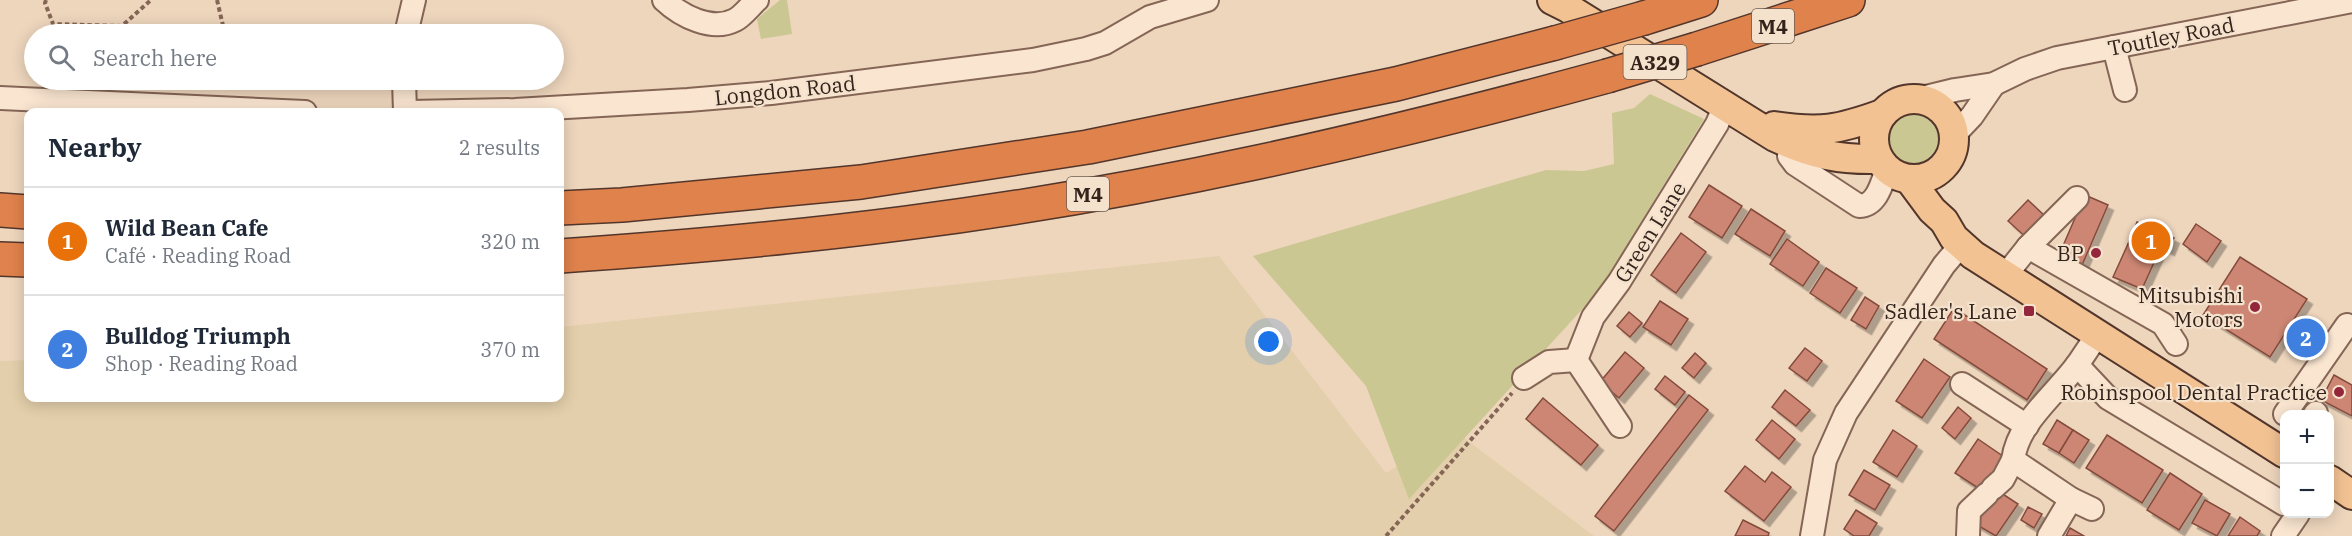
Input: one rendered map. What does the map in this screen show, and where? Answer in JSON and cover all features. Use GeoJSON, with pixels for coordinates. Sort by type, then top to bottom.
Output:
{"type":"FeatureCollection","features":[{"type":"Feature","properties":{"kind":"highway","name":"M4"},"geometry":{"type":"LineString","coordinates":[[564,208],[622,205],[861,182],[1088,147],[1396,84],[1555,43],[1701,0]]}},
{"type":"Feature","properties":{"kind":"highway","name":"M4"},"geometry":{"type":"LineString","coordinates":[[564,256],[687,247],[907,223],[1104,192],[1349,143],[1607,76],[1848,0]]}},
{"type":"Feature","properties":{"kind":"highway"},"geometry":{"type":"LineString","coordinates":[[0,210],[24,212]]}},
{"type":"Feature","properties":{"kind":"highway"},"geometry":{"type":"LineString","coordinates":[[0,259],[24,260]]}},
{"type":"Feature","properties":{"kind":"main road","name":"A329"},"geometry":{"type":"LineString","coordinates":[[1555,0],[1754,123],[1775,137],[1793,154],[1812,152],[1892,169]]}},
{"type":"Feature","properties":{"kind":"main road"},"geometry":{"type":"LineString","coordinates":[[1944,221],[1952,146],[1950,122],[1942,111],[1931,103],[1918,99],[1898,102],[1882,114],[1876,125],[1874,136],[1892,169],[1944,221],[1961,245],[2005,276],[2276,447]]}},
{"type":"Feature","properties":{"kind":"main road","name":"A329"},"geometry":{"type":"LineString","coordinates":[[1754,123],[1815,131],[1846,127],[1882,114]]}},
{"type":"Feature","properties":{"kind":"main road"},"geometry":{"type":"LineString","coordinates":[[1892,169],[1919,179],[1937,172],[1952,146]]}},
{"type":"Feature","properties":{"kind":"main road"},"geometry":{"type":"LineString","coordinates":[[2334,483],[2352,495]]}},
{"type":"Feature","properties":{"kind":"street"},"geometry":{"type":"LineString","coordinates":[[408,24],[414,0]]}},
{"type":"Feature","properties":{"kind":"street"},"geometry":{"type":"LineString","coordinates":[[664,0],[683,15],[702,22],[719,23],[735,20],[757,0]]}},
{"type":"Feature","properties":{"kind":"street","name":"Longdon Road"},"geometry":{"type":"LineString","coordinates":[[550,108],[771,93],[1057,57],[1105,43],[1156,8],[1207,0]]}},
{"type":"Feature","properties":{"kind":"street","name":"Toutley Road"},"geometry":{"type":"LineString","coordinates":[[1918,99],[1994,84],[2043,62],[2352,1]]}},
{"type":"Feature","properties":{"kind":"street"},"geometry":{"type":"LineString","coordinates":[[2114,47],[2125,90]]}},
{"type":"Feature","properties":{"kind":"street"},"geometry":{"type":"LineString","coordinates":[[1952,146],[1994,84]]}},
{"type":"Feature","properties":{"kind":"street"},"geometry":{"type":"LineString","coordinates":[[405,90],[407,108]]}},
{"type":"Feature","properties":{"kind":"street"},"geometry":{"type":"LineString","coordinates":[[0,98],[218,108]]}},
{"type":"Feature","properties":{"kind":"street","name":"Green Lane"},"geometry":{"type":"LineString","coordinates":[[1576,360],[1593,317],[1619,282],[1717,124],[1725,105]]}},
{"type":"Feature","properties":{"kind":"street"},"geometry":{"type":"LineString","coordinates":[[1793,154],[1859,206],[1864,206],[1873,200],[1892,169]]}},
{"type":"Feature","properties":{"kind":"street"},"geometry":{"type":"LineString","coordinates":[[2005,276],[2028,247],[2077,198]]}},
{"type":"Feature","properties":{"kind":"street"},"geometry":{"type":"LineString","coordinates":[[1812,536],[1826,460],[1846,413],[1944,265],[1961,245]]}},
{"type":"Feature","properties":{"kind":"street"},"geometry":{"type":"LineString","coordinates":[[2028,247],[2163,324],[2179,336],[2157,373]]}},
{"type":"Feature","properties":{"kind":"street"},"geometry":{"type":"LineString","coordinates":[[2288,410],[2347,325]]}},
{"type":"Feature","properties":{"kind":"street"},"geometry":{"type":"LineString","coordinates":[[1968,536],[1969,511],[2003,479],[2013,460],[2014,447],[2027,426],[2077,365],[2098,334]]}},
{"type":"Feature","properties":{"kind":"street"},"geometry":{"type":"LineString","coordinates":[[1524,378],[1549,362],[1576,360],[1620,426]]}},
{"type":"Feature","properties":{"kind":"street"},"geometry":{"type":"LineString","coordinates":[[2077,365],[2108,398],[2280,502]]}},
{"type":"Feature","properties":{"kind":"street"},"geometry":{"type":"LineString","coordinates":[[1962,384],[2027,426]]}},
{"type":"Feature","properties":{"kind":"street"},"geometry":{"type":"LineString","coordinates":[[2013,460],[2072,499],[2092,509]]}},
{"type":"Feature","properties":{"kind":"street"},"geometry":{"type":"LineString","coordinates":[[2049,536],[2072,499]]}},
{"type":"Feature","properties":{"kind":"street"},"geometry":{"type":"LineString","coordinates":[[2283,536],[2295,518]]}},
{"type":"Feature","properties":{"kind":"path"},"geometry":{"type":"LineString","coordinates":[[46,0],[52,24]]}},
{"type":"Feature","properties":{"kind":"path"},"geometry":{"type":"LineString","coordinates":[[124,24],[151,0]]}},
{"type":"Feature","properties":{"kind":"path"},"geometry":{"type":"LineString","coordinates":[[217,0],[223,24]]}},
{"type":"Feature","properties":{"kind":"path"},"geometry":{"type":"LineString","coordinates":[[1386,536],[1524,378]]}},
{"type":"Feature","properties":{"kind":"shaded area"},"geometry":{"type":"Polygon","coordinates":[[[780,0],[787,0],[792,34],[761,39],[757,19],[780,0]]]}},
{"type":"Feature","properties":{"kind":"shaded area"},"geometry":{"type":"Polygon","coordinates":[[[1650,94],[1704,119],[1598,292],[1409,499],[1366,386],[1253,256],[1546,170],[1584,171],[1614,164],[1612,113],[1634,108],[1650,94]]]}},
{"type":"Feature","properties":{"kind":"shaded area"},"geometry":{"type":"Polygon","coordinates":[[[1912,112],[1922,114],[1930,120],[1936,128],[1938,138],[1936,148],[1930,156],[1922,162],[1912,164],[1902,162],[1894,156],[1888,148],[1886,138],[1888,128],[1894,120],[1902,114],[1912,112]]]}},
{"type":"Feature","properties":{"kind":"shaded area"},"geometry":{"type":"Polygon","coordinates":[[[1219,256],[1386,473],[1455,431],[1594,536],[0,536],[0,361],[24,360],[24,402],[564,402],[564,327],[1219,256]]]}},
{"type":"Feature","properties":{"kind":"building"},"geometry":{"type":"Polygon","coordinates":[[[1709,185],[1742,206],[1722,238],[1689,217],[1709,185]]]}},
{"type":"Feature","properties":{"kind":"building"},"geometry":{"type":"Polygon","coordinates":[[[2085,195],[2108,205],[2076,279],[2053,269],[2085,195]]]}},
{"type":"Feature","properties":{"kind":"building"},"geometry":{"type":"Polygon","coordinates":[[[2028,200],[2048,219],[2029,240],[2008,221],[2028,200]]]}},
{"type":"Feature","properties":{"kind":"building"},"geometry":{"type":"Polygon","coordinates":[[[1751,209],[1785,231],[1770,256],[1735,234],[1751,209]]]}},
{"type":"Feature","properties":{"kind":"building"},"geometry":{"type":"Polygon","coordinates":[[[2137,222],[2174,238],[2169,250],[2161,246],[2157,256],[2128,244],[2137,222]]]}},
{"type":"Feature","properties":{"kind":"building"},"geometry":{"type":"Polygon","coordinates":[[[2196,224],[2221,241],[2207,262],[2183,244],[2196,224]]]}},
{"type":"Feature","properties":{"kind":"building"},"geometry":{"type":"Polygon","coordinates":[[[1681,233],[1706,252],[1676,293],[1651,275],[1681,233]]]}},
{"type":"Feature","properties":{"kind":"building"},"geometry":{"type":"Polygon","coordinates":[[[1787,239],[1819,262],[1803,286],[1770,264],[1787,239]]]}},
{"type":"Feature","properties":{"kind":"building"},"geometry":{"type":"Polygon","coordinates":[[[2128,244],[2157,256],[2142,289],[2113,277],[2128,244]]]}},
{"type":"Feature","properties":{"kind":"building","name":"Mitsubishi Motors"},"geometry":{"type":"Polygon","coordinates":[[[2240,257],[2307,299],[2270,357],[2203,315],[2240,257]]]}},
{"type":"Feature","properties":{"kind":"building"},"geometry":{"type":"Polygon","coordinates":[[[1826,268],[1857,288],[1840,313],[1810,293],[1826,268]]]}},
{"type":"Feature","properties":{"kind":"building"},"geometry":{"type":"Polygon","coordinates":[[[1865,297],[1879,306],[1866,329],[1851,320],[1865,297]]]}},
{"type":"Feature","properties":{"kind":"building"},"geometry":{"type":"Polygon","coordinates":[[[1660,301],[1688,319],[1671,345],[1643,327],[1660,301]]]}},
{"type":"Feature","properties":{"kind":"building"},"geometry":{"type":"Polygon","coordinates":[[[1954,308],[2047,369],[2027,400],[1934,339],[1954,308]]]}},
{"type":"Feature","properties":{"kind":"building"},"geometry":{"type":"Polygon","coordinates":[[[1629,312],[1642,323],[1630,337],[1617,326],[1629,312]]]}},
{"type":"Feature","properties":{"kind":"building"},"geometry":{"type":"Polygon","coordinates":[[[1805,348],[1822,361],[1807,381],[1789,368],[1805,348]]]}},
{"type":"Feature","properties":{"kind":"building"},"geometry":{"type":"Polygon","coordinates":[[[1625,352],[1644,368],[1619,398],[1600,382],[1625,352]]]}},
{"type":"Feature","properties":{"kind":"building"},"geometry":{"type":"Polygon","coordinates":[[[1695,353],[1706,363],[1694,378],[1682,368],[1695,353]]]}},
{"type":"Feature","properties":{"kind":"building"},"geometry":{"type":"Polygon","coordinates":[[[1924,359],[1950,377],[1922,418],[1896,401],[1924,359]]]}},
{"type":"Feature","properties":{"kind":"building","name":"Robinspool Dental Practice"},"geometry":{"type":"Polygon","coordinates":[[[2334,375],[2352,385],[2352,416],[2321,400],[2334,375]]]}},
{"type":"Feature","properties":{"kind":"building"},"geometry":{"type":"Polygon","coordinates":[[[1665,376],[1685,392],[1675,405],[1655,389],[1665,376]]]}},
{"type":"Feature","properties":{"kind":"building"},"geometry":{"type":"Polygon","coordinates":[[[1785,390],[1810,410],[1796,426],[1772,407],[1785,390]]]}},
{"type":"Feature","properties":{"kind":"building"},"geometry":{"type":"Polygon","coordinates":[[[1689,395],[1708,410],[1614,531],[1595,516],[1689,395]]]}},
{"type":"Feature","properties":{"kind":"building"},"geometry":{"type":"Polygon","coordinates":[[[1543,398],[1598,445],[1581,465],[1526,419],[1543,398]]]}},
{"type":"Feature","properties":{"kind":"building"},"geometry":{"type":"Polygon","coordinates":[[[1958,407],[1971,418],[1955,439],[1942,428],[1958,407]]]}},
{"type":"Feature","properties":{"kind":"building"},"geometry":{"type":"Polygon","coordinates":[[[1772,420],[1795,439],[1779,459],[1756,440],[1772,420]]]}},
{"type":"Feature","properties":{"kind":"building"},"geometry":{"type":"Polygon","coordinates":[[[2057,420],[2073,430],[2059,453],[2043,444],[2057,420]]]}},
{"type":"Feature","properties":{"kind":"building"},"geometry":{"type":"Polygon","coordinates":[[[1893,430],[1917,446],[1897,477],[1873,462],[1893,430]]]}},
{"type":"Feature","properties":{"kind":"building"},"geometry":{"type":"Polygon","coordinates":[[[2073,430],[2089,440],[2074,463],[2059,453],[2073,430]]]}},
{"type":"Feature","properties":{"kind":"building"},"geometry":{"type":"Polygon","coordinates":[[[2107,435],[2163,470],[2142,503],[2086,468],[2107,435]]]}},
{"type":"Feature","properties":{"kind":"building"},"geometry":{"type":"Polygon","coordinates":[[[1978,439],[2010,461],[1992,487],[2018,504],[1996,536],[1972,522],[1989,495],[1955,473],[1978,439]]]}},
{"type":"Feature","properties":{"kind":"building"},"geometry":{"type":"Polygon","coordinates":[[[1745,466],[1765,482],[1772,472],[1791,487],[1764,521],[1725,491],[1745,466]]]}},
{"type":"Feature","properties":{"kind":"building"},"geometry":{"type":"Polygon","coordinates":[[[1864,470],[1890,485],[1875,510],[1849,495],[1864,470]]]}},
{"type":"Feature","properties":{"kind":"building"},"geometry":{"type":"Polygon","coordinates":[[[2170,473],[2202,494],[2179,530],[2147,510],[2170,473]]]}},
{"type":"Feature","properties":{"kind":"building"},"geometry":{"type":"Polygon","coordinates":[[[2205,500],[2230,514],[2217,536],[2192,523],[2205,500]]]}},
{"type":"Feature","properties":{"kind":"building"},"geometry":{"type":"Polygon","coordinates":[[[2028,507],[2042,514],[2034,528],[2021,520],[2028,507]]]}},
{"type":"Feature","properties":{"kind":"building"},"geometry":{"type":"Polygon","coordinates":[[[1856,510],[1877,523],[1869,536],[1854,536],[1844,529],[1856,510]]]}},
{"type":"Feature","properties":{"kind":"building"},"geometry":{"type":"Polygon","coordinates":[[[2240,517],[2260,531],[2257,536],[2228,536],[2240,517]]]}},
{"type":"Feature","properties":{"kind":"building"},"geometry":{"type":"Polygon","coordinates":[[[1743,520],[1769,533],[1768,536],[1735,536],[1743,520]]]}},
{"type":"Feature","properties":{"kind":"building"},"geometry":{"type":"Polygon","coordinates":[[[2070,528],[2084,536],[2066,536],[2070,528]]]}},
{"type":"Feature","properties":{"kind":"place","name":"Wild Bean Cafe"},"geometry":{"type":"Point","coordinates":[2151,241]}},
{"type":"Feature","properties":{"kind":"place","name":"BP"},"geometry":{"type":"Point","coordinates":[2096,253]}},
{"type":"Feature","properties":{"kind":"place","name":"Mitsubishi Motors"},"geometry":{"type":"Point","coordinates":[2255,307]}},
{"type":"Feature","properties":{"kind":"place","name":"Sadler's Lane"},"geometry":{"type":"Point","coordinates":[2029,311]}},
{"type":"Feature","properties":{"kind":"place","name":"Bulldog Triumph"},"geometry":{"type":"Point","coordinates":[2306,338]}},
{"type":"Feature","properties":{"kind":"place","name":"Robinspool Dental Practice"},"geometry":{"type":"Point","coordinates":[2339,392]}}]}
